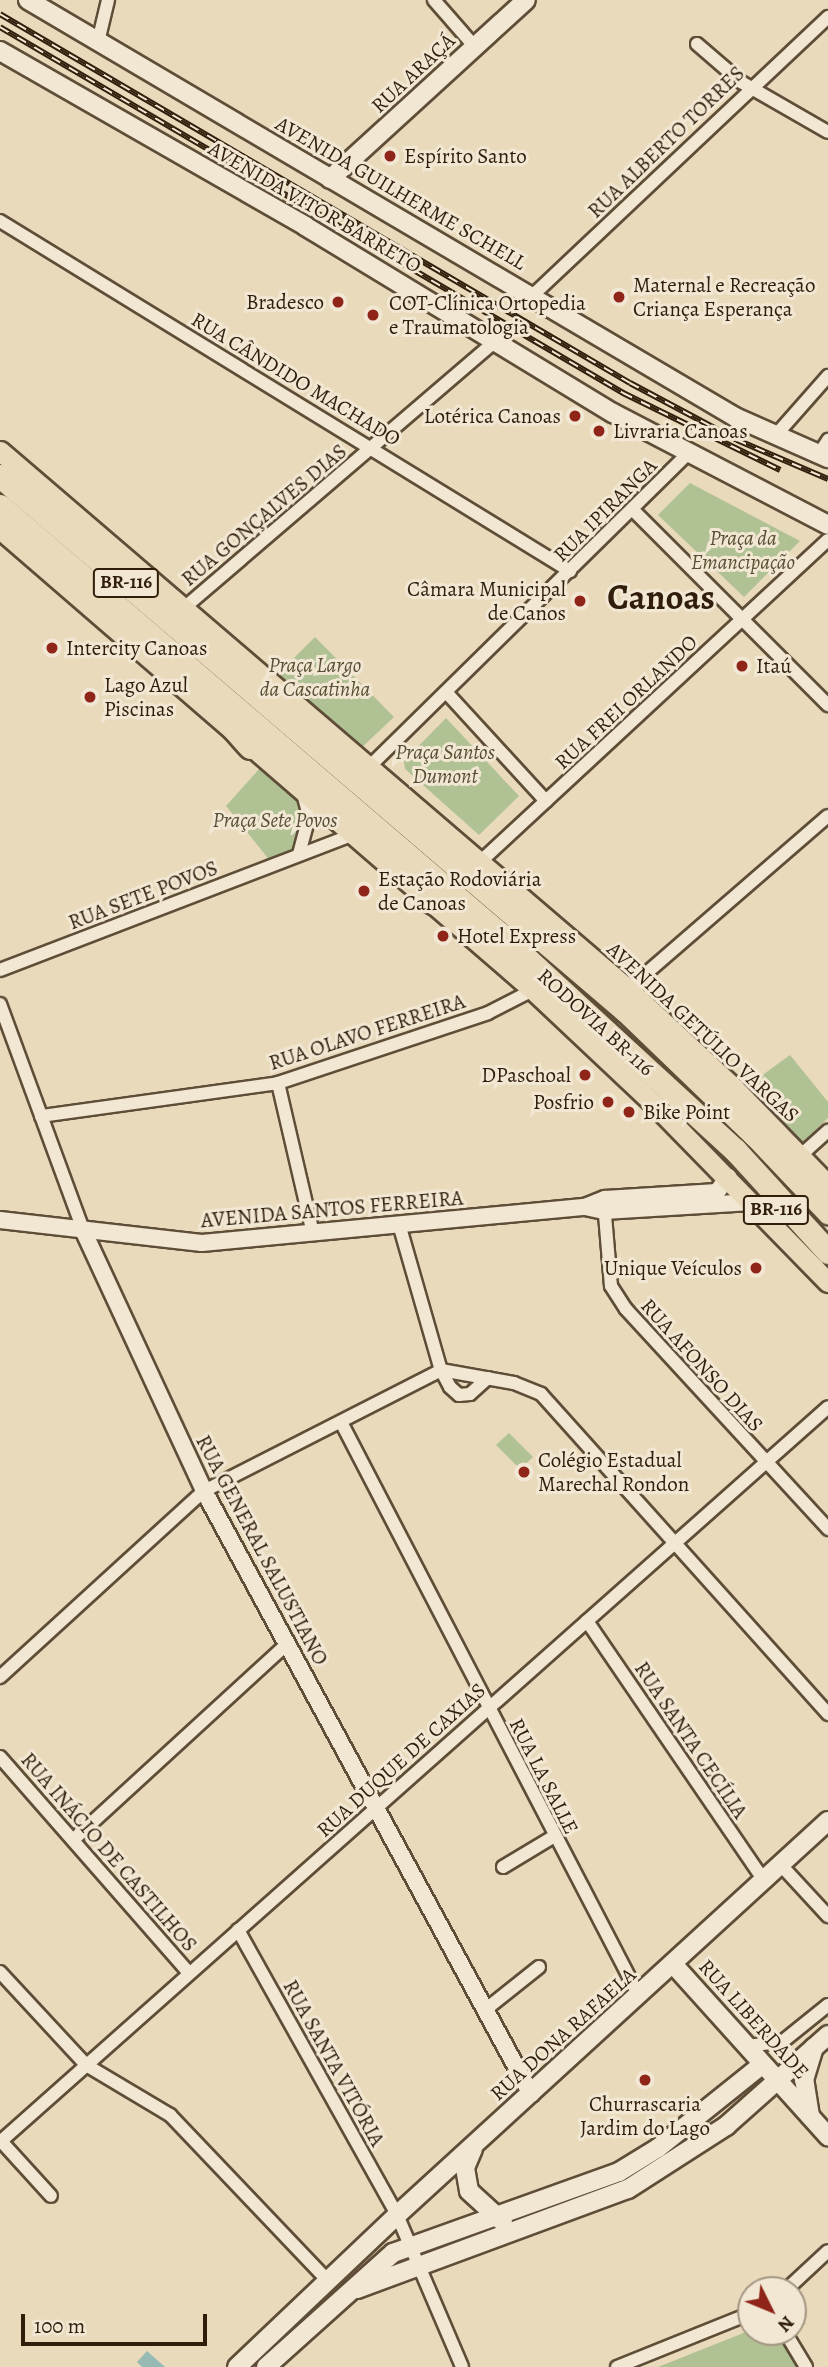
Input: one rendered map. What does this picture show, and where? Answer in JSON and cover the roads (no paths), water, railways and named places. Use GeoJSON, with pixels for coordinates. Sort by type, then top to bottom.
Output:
{"type":"FeatureCollection","features":[{"type":"Feature","properties":{"kind":"highway","name":"RODOVIA BR-116"},"geometry":{"type":"LineString","coordinates":[[0,476],[626,1011],[754,1134],[828,1212]]}},
{"type":"Feature","properties":{"kind":"highway","name":"RODOVIA BR-116"},"geometry":{"type":"LineString","coordinates":[[0,506],[501,935],[735,1150],[828,1252]]}},
{"type":"Feature","properties":{"kind":"highway","name":"BR-116"},"geometry":{"type":"LineString","coordinates":[[155,640],[250,747]]}},
{"type":"Feature","properties":{"kind":"highway","name":"BR-116"},"geometry":{"type":"LineString","coordinates":[[207,654],[288,702]]}},
{"type":"Feature","properties":{"kind":"highway"},"geometry":{"type":"LineString","coordinates":[[433,902],[501,935]]}},
{"type":"Feature","properties":{"kind":"highway","name":"BR-116"},"geometry":{"type":"LineString","coordinates":[[735,1150],[740,1170],[828,1265]]}},
{"type":"Feature","properties":{"kind":"main road","name":"AVENIDA GUILHERME SCHELL"},"geometry":{"type":"LineString","coordinates":[[28,0],[735,417],[776,435],[825,451]]}},
{"type":"Feature","properties":{"kind":"main road","name":"RUA ARAÇÁ"},"geometry":{"type":"LineString","coordinates":[[330,179],[526,0]]}},
{"type":"Feature","properties":{"kind":"main road","name":"AVENIDA VITOR BARRETO"},"geometry":{"type":"LineString","coordinates":[[0,51],[688,454],[828,525]]}},
{"type":"Feature","properties":{"kind":"main road","name":"AVENIDA GETÚLIO VARGAS"},"geometry":{"type":"LineString","coordinates":[[0,451],[184,608],[288,702],[628,989],[828,1185]]}},
{"type":"Feature","properties":{"kind":"main road"},"geometry":{"type":"LineString","coordinates":[[0,528],[533,990],[728,1177],[828,1282]]}},
{"type":"Feature","properties":{"kind":"main road","name":"RUA DONA RAFAELA"},"geometry":{"type":"LineString","coordinates":[[237,2367],[397,2214],[475,2146],[828,1821]]}},
{"type":"Feature","properties":{"kind":"main road","name":"RUA LIBERDADE"},"geometry":{"type":"LineString","coordinates":[[673,1964],[828,2136]]}},
{"type":"Feature","properties":{"kind":"main road"},"geometry":{"type":"LineString","coordinates":[[338,2298],[418,2264],[517,2233],[628,2189],[667,2168],[726,2126],[821,2041]]}},
{"type":"Feature","properties":{"kind":"main road"},"geometry":{"type":"LineString","coordinates":[[810,2116],[804,2080],[821,2041]]}},
{"type":"Feature","properties":{"kind":"main road"},"geometry":{"type":"LineString","coordinates":[[266,2367],[338,2298],[393,2253],[619,2172],[668,2141],[763,2064]]}},
{"type":"Feature","properties":{"kind":"main road"},"geometry":{"type":"LineString","coordinates":[[475,2146],[465,2168],[465,2180],[477,2201],[517,2233]]}},
{"type":"Feature","properties":{"kind":"street"},"geometry":{"type":"LineString","coordinates":[[98,42],[108,0]]}},
{"type":"Feature","properties":{"kind":"street"},"geometry":{"type":"LineString","coordinates":[[433,0],[475,47]]}},
{"type":"Feature","properties":{"kind":"street","name":"RUA ALBERTO TORRES"},"geometry":{"type":"LineString","coordinates":[[532,296],[750,87],[828,17]]}},
{"type":"Feature","properties":{"kind":"street"},"geometry":{"type":"LineString","coordinates":[[698,44],[750,87],[828,132]]}},
{"type":"Feature","properties":{"kind":"street","name":"RUA CÂNDIDO MACHADO"},"geometry":{"type":"LineString","coordinates":[[0,221],[570,571]]}},
{"type":"Feature","properties":{"kind":"street","name":"RUA GONÇALVES DIAS"},"geometry":{"type":"LineString","coordinates":[[184,608],[496,341]]}},
{"type":"Feature","properties":{"kind":"street"},"geometry":{"type":"LineString","coordinates":[[776,435],[828,376]]}},
{"type":"Feature","properties":{"kind":"street","name":"RUA IPIRANGA"},"geometry":{"type":"LineString","coordinates":[[368,768],[688,454]]}},
{"type":"Feature","properties":{"kind":"street"},"geometry":{"type":"LineString","coordinates":[[633,510],[828,705]]}},
{"type":"Feature","properties":{"kind":"street","name":"RUA FREI ORLANDO"},"geometry":{"type":"LineString","coordinates":[[480,862],[828,540]]}},
{"type":"Feature","properties":{"kind":"street"},"geometry":{"type":"LineString","coordinates":[[446,692],[547,801]]}},
{"type":"Feature","properties":{"kind":"street"},"geometry":{"type":"LineString","coordinates":[[299,854],[309,816],[303,793]]}},
{"type":"Feature","properties":{"kind":"street"},"geometry":{"type":"LineString","coordinates":[[628,989],[828,816]]}},
{"type":"Feature","properties":{"kind":"street","name":"RUA SETE POVOS"},"geometry":{"type":"LineString","coordinates":[[0,970],[352,835]]}},
{"type":"Feature","properties":{"kind":"street","name":"RUA OLAVO FERREIRA"},"geometry":{"type":"LineString","coordinates":[[41,1116],[278,1083],[476,1018],[533,990]]}},
{"type":"Feature","properties":{"kind":"street","name":"RUA GENERAL SALUSTIANO"},"geometry":{"type":"LineString","coordinates":[[0,1004],[83,1230],[204,1491],[531,2094]]}},
{"type":"Feature","properties":{"kind":"street"},"geometry":{"type":"LineString","coordinates":[[278,1083],[313,1234]]}},
{"type":"Feature","properties":{"kind":"street"},"geometry":{"type":"LineString","coordinates":[[800,1156],[828,1132]]}},
{"type":"Feature","properties":{"kind":"street","name":"AVENIDA SANTOS FERREIRA"},"geometry":{"type":"LineString","coordinates":[[0,1220],[202,1243],[585,1208],[717,1192],[728,1177]]}},
{"type":"Feature","properties":{"kind":"street","name":"AVENIDA SANTOS FERREIRA"},"geometry":{"type":"LineString","coordinates":[[604,1205],[752,1202]]}},
{"type":"Feature","properties":{"kind":"street","name":"RUA AFONSO DIAS"},"geometry":{"type":"LineString","coordinates":[[604,1205],[611,1286],[625,1309],[764,1464],[828,1529]]}},
{"type":"Feature","properties":{"kind":"street"},"geometry":{"type":"LineString","coordinates":[[399,1224],[441,1370],[459,1395],[470,1394],[488,1378]]}},
{"type":"Feature","properties":{"kind":"street"},"geometry":{"type":"LineString","coordinates":[[0,1677],[204,1491],[441,1370],[488,1378],[541,1394],[828,1714]]}},
{"type":"Feature","properties":{"kind":"street","name":"RUA DUQUE DE CAXIAS"},"geometry":{"type":"LineString","coordinates":[[0,2141],[828,1407]]}},
{"type":"Feature","properties":{"kind":"street","name":"RUA LA SALLE"},"geometry":{"type":"LineString","coordinates":[[341,1422],[553,1837],[639,1996]]}},
{"type":"Feature","properties":{"kind":"street","name":"RUA SANTA CECÍLIA"},"geometry":{"type":"LineString","coordinates":[[587,1621],[764,1881]]}},
{"type":"Feature","properties":{"kind":"street"},"geometry":{"type":"LineString","coordinates":[[73,1840],[287,1644]]}},
{"type":"Feature","properties":{"kind":"street","name":"RUA INÁCIO DE CASTILHOS"},"geometry":{"type":"LineString","coordinates":[[0,1757],[190,1973]]}},
{"type":"Feature","properties":{"kind":"street"},"geometry":{"type":"LineString","coordinates":[[503,1867],[553,1837]]}},
{"type":"Feature","properties":{"kind":"street"},"geometry":{"type":"LineString","coordinates":[[780,1864],[828,1916]]}},
{"type":"Feature","properties":{"kind":"street","name":"RUA SANTA VITÓRIA"},"geometry":{"type":"LineString","coordinates":[[238,1930],[397,2214],[462,2367]]}},
{"type":"Feature","properties":{"kind":"street"},"geometry":{"type":"LineString","coordinates":[[485,2010],[539,1968]]}},
{"type":"Feature","properties":{"kind":"street"},"geometry":{"type":"LineString","coordinates":[[0,1972],[86,2065],[170,2115],[328,2281]]}},
{"type":"Feature","properties":{"kind":"street"},"geometry":{"type":"LineString","coordinates":[[747,2046],[782,2042],[828,2005]]}},
{"type":"Feature","properties":{"kind":"street"},"geometry":{"type":"LineString","coordinates":[[0,2141],[51,2196]]}},
{"type":"Feature","properties":{"kind":"street"},"geometry":{"type":"LineString","coordinates":[[801,2276],[828,2251]]}},
{"type":"Feature","properties":{"kind":"street"},"geometry":{"type":"LineString","coordinates":[[617,2367],[647,2362],[737,2320]]}},
{"type":"Feature","properties":{"kind":"street"},"geometry":{"type":"LineString","coordinates":[[793,2346],[806,2367]]}},
{"type":"Feature","properties":{"kind":"water"},"geometry":{"type":"Polygon","coordinates":[[[147,2351],[165,2367],[142,2367],[137,2362],[147,2351]]]}},
{"type":"Feature","properties":{"kind":"railway"},"geometry":{"type":"LineString","coordinates":[[0,14],[630,383],[737,440],[828,479]]}},
{"type":"Feature","properties":{"kind":"railway"},"geometry":{"type":"LineString","coordinates":[[0,27],[623,393],[780,470]]}},
{"type":"Feature","properties":{"kind":"place","name":"Espírito Santo"},"geometry":{"type":"Point","coordinates":[390,156]}},
{"type":"Feature","properties":{"kind":"place","name":"Maternal e Recreação Criança Esperança"},"geometry":{"type":"Point","coordinates":[619,297]}},
{"type":"Feature","properties":{"kind":"place","name":"Bradesco"},"geometry":{"type":"Point","coordinates":[338,302]}},
{"type":"Feature","properties":{"kind":"place","name":"COT-Clínica Ortopedia e Traumatologia"},"geometry":{"type":"Point","coordinates":[373,315]}},
{"type":"Feature","properties":{"kind":"place","name":"Lotérica Canoas"},"geometry":{"type":"Point","coordinates":[575,416]}},
{"type":"Feature","properties":{"kind":"place","name":"Livraria Canoas"},"geometry":{"type":"Point","coordinates":[599,431]}},
{"type":"Feature","properties":{"kind":"place","name":"Câmara Municipal de Canos"},"geometry":{"type":"Point","coordinates":[580,601]}},
{"type":"Feature","properties":{"kind":"place","name":"Intercity Canoas"},"geometry":{"type":"Point","coordinates":[52,648]}},
{"type":"Feature","properties":{"kind":"place","name":"Itaú"},"geometry":{"type":"Point","coordinates":[742,666]}},
{"type":"Feature","properties":{"kind":"place","name":"Lago Azul Piscinas"},"geometry":{"type":"Point","coordinates":[90,697]}},
{"type":"Feature","properties":{"kind":"place","name":"Estação Rodoviária de Canoas"},"geometry":{"type":"Point","coordinates":[364,891]}},
{"type":"Feature","properties":{"kind":"place","name":"Hotel Express"},"geometry":{"type":"Point","coordinates":[443,936]}},
{"type":"Feature","properties":{"kind":"place","name":"DPaschoal"},"geometry":{"type":"Point","coordinates":[585,1075]}},
{"type":"Feature","properties":{"kind":"place","name":"Posfrio"},"geometry":{"type":"Point","coordinates":[608,1102]}},
{"type":"Feature","properties":{"kind":"place","name":"Bike Point"},"geometry":{"type":"Point","coordinates":[629,1112]}},
{"type":"Feature","properties":{"kind":"place","name":"Unique Veículos"},"geometry":{"type":"Point","coordinates":[756,1268]}},
{"type":"Feature","properties":{"kind":"place","name":"Colégio Estadual Marechal Rondon"},"geometry":{"type":"Point","coordinates":[524,1472]}},
{"type":"Feature","properties":{"kind":"place","name":"Churrascaria Jardim do Lago"},"geometry":{"type":"Point","coordinates":[645,2080]}},
{"type":"Feature","properties":{"kind":"district","name":"Canoas"},"geometry":{"type":"Point","coordinates":[661,597]}},
{"type":"Feature","properties":{"kind":"park label","name":"Praça da Emancipação"},"geometry":{"type":"Point","coordinates":[743,550]}},
{"type":"Feature","properties":{"kind":"park label","name":"Praça Largo da Cascatinha"},"geometry":{"type":"Point","coordinates":[315,677]}},
{"type":"Feature","properties":{"kind":"park label","name":"Praça Santos Dumont"},"geometry":{"type":"Point","coordinates":[445,764]}},
{"type":"Feature","properties":{"kind":"park label","name":"Praça Sete Povos"},"geometry":{"type":"Point","coordinates":[275,820]}}]}
